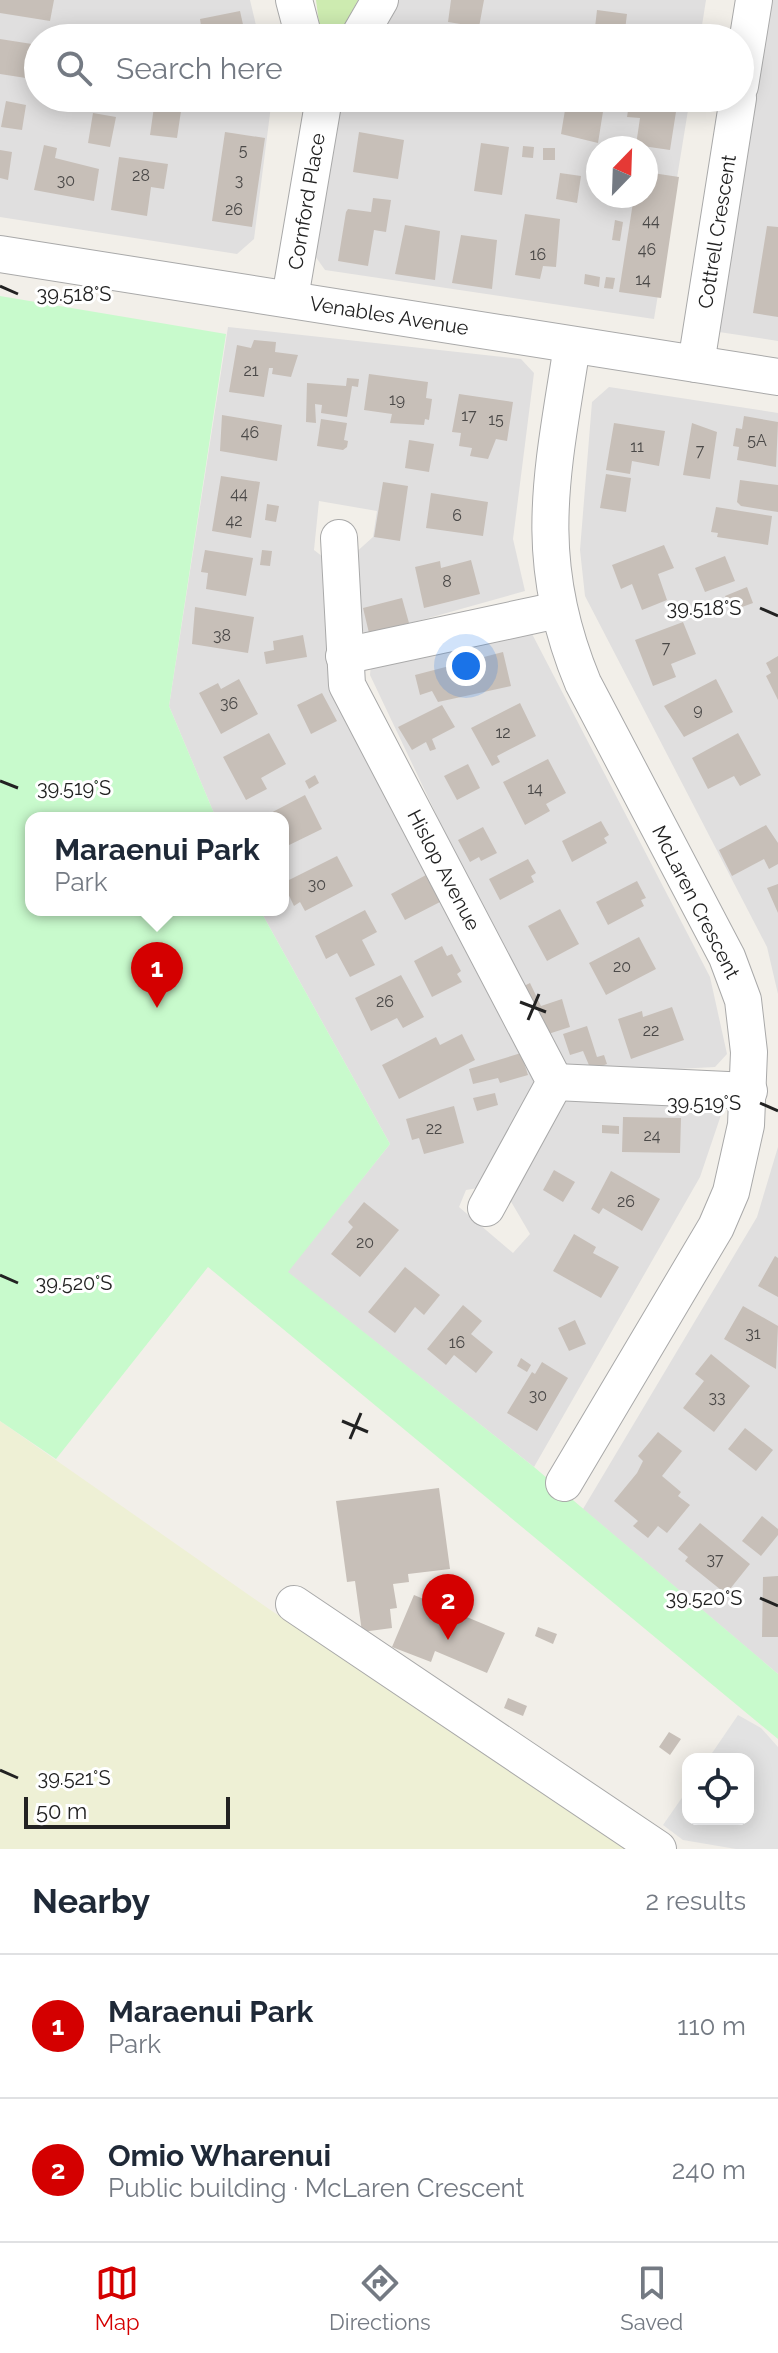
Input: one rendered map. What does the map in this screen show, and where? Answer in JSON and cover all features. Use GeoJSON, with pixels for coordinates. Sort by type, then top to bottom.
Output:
{"type":"FeatureCollection","features":[{"type":"Feature","properties":{"kind":"street"},"geometry":{"type":"LineString","coordinates":[[294,0],[300,24]]}},
{"type":"Feature","properties":{"kind":"street"},"geometry":{"type":"LineString","coordinates":[[366,24],[380,0]]}},
{"type":"Feature","properties":{"kind":"street"},"geometry":{"type":"LineString","coordinates":[[750,24],[754,0]]}},
{"type":"Feature","properties":{"kind":"street","name":"Cornford Place"},"geometry":{"type":"LineString","coordinates":[[290,298],[319,112]]}},
{"type":"Feature","properties":{"kind":"street","name":"Cottrell Crescent"},"geometry":{"type":"LineString","coordinates":[[696,364],[736,112]]}},
{"type":"Feature","properties":{"kind":"street","name":"Venables Avenue"},"geometry":{"type":"LineString","coordinates":[[0,254],[778,377]]}},
{"type":"Feature","properties":{"kind":"street","name":"McLaren Crescent"},"geometry":{"type":"LineString","coordinates":[[564,1483],[716,1227],[740,1157],[749,1091],[743,1000],[727,957],[583,683],[564,638],[550,570],[550,495],[572,346]]}},
{"type":"Feature","properties":{"kind":"street","name":"Hislop Avenue"},"geometry":{"type":"LineString","coordinates":[[339,538],[347,685],[555,1082]]}},
{"type":"Feature","properties":{"kind":"street"},"geometry":{"type":"LineString","coordinates":[[344,656],[558,610]]}},
{"type":"Feature","properties":{"kind":"street"},"geometry":{"type":"LineString","coordinates":[[486,1208],[555,1082],[749,1091]]}},
{"type":"Feature","properties":{"kind":"street"},"geometry":{"type":"LineString","coordinates":[[294,1604],[658,1849]]}},
{"type":"Feature","properties":{"kind":"shaded area"},"geometry":{"type":"Polygon","coordinates":[[[0,0],[250,0],[256,24],[24,24],[24,112],[270,112],[254,239],[237,254],[0,217],[0,0]]]}},
{"type":"Feature","properties":{"kind":"shaded area"},"geometry":{"type":"Polygon","coordinates":[[[396,0],[706,0],[702,24],[382,24],[396,0]]]}},
{"type":"Feature","properties":{"kind":"shaded area"},"geometry":{"type":"Polygon","coordinates":[[[769,0],[778,0],[778,341],[719,332],[769,0]]]}},
{"type":"Feature","properties":{"kind":"shaded area"},"geometry":{"type":"Polygon","coordinates":[[[336,112],[688,112],[654,319],[325,270],[308,246],[336,112]]]}},
{"type":"Feature","properties":{"kind":"shaded area"},"geometry":{"type":"Polygon","coordinates":[[[228,327],[521,359],[534,373],[513,539],[525,591],[368,635],[356,626],[353,555],[373,537],[377,511],[319,501],[314,550],[327,560],[335,683],[534,1066],[535,1090],[484,1187],[466,1190],[459,1207],[513,1253],[530,1234],[506,1193],[556,1108],[578,1094],[707,1102],[722,1112],[700,1177],[534,1467],[287,1272],[390,1144],[263,916],[289,916],[289,812],[213,812],[169,706],[228,327]]]}},
{"type":"Feature","properties":{"kind":"shaded area"},"geometry":{"type":"Polygon","coordinates":[[[609,387],[778,413],[778,994],[767,947],[585,596],[580,550],[592,402],[609,387]]]}},
{"type":"Feature","properties":{"kind":"shaded area"},"geometry":{"type":"Polygon","coordinates":[[[530,630],[710,977],[727,1054],[715,1067],[560,1075],[370,675],[371,664],[530,630]]]}},
{"type":"Feature","properties":{"kind":"shaded area"},"geometry":{"type":"Polygon","coordinates":[[[778,1147],[778,1674],[583,1509],[757,1217],[778,1147]]]}},
{"type":"Feature","properties":{"kind":"shaded area"},"geometry":{"type":"Polygon","coordinates":[[[738,1715],[761,1728],[778,1747],[778,1849],[736,1849],[683,1840],[663,1825],[682,1798],[682,1825],[754,1825],[754,1753],[712,1753],[738,1715]]]}},
{"type":"Feature","properties":{"kind":"green space"},"geometry":{"type":"Polygon","coordinates":[[[316,0],[358,0],[346,24],[319,24],[316,0]]]}},
{"type":"Feature","properties":{"kind":"green space"},"geometry":{"type":"Polygon","coordinates":[[[0,296],[226,334],[169,706],[213,812],[25,812],[25,916],[263,916],[390,1144],[288,1272],[534,1467],[778,1674],[778,1739],[208,1267],[56,1459],[0,1421],[0,296]]]}},
{"type":"Feature","properties":{"kind":"green space"},"geometry":{"type":"Polygon","coordinates":[[[0,1421],[269,1609],[629,1849],[0,1849],[0,1421]]]}},
{"type":"Feature","properties":{"kind":"building"},"geometry":{"type":"Polygon","coordinates":[[[0,0],[54,0],[50,21],[0,13],[0,0]]]}},
{"type":"Feature","properties":{"kind":"building"},"geometry":{"type":"Polygon","coordinates":[[[451,0],[484,0],[480,24],[448,22],[451,0]]]}},
{"type":"Feature","properties":{"kind":"building"},"geometry":{"type":"Polygon","coordinates":[[[597,10],[627,14],[626,24],[595,24],[597,10]]]}},
{"type":"Feature","properties":{"kind":"building"},"geometry":{"type":"Polygon","coordinates":[[[240,11],[243,24],[201,24],[200,19],[240,11]]]}},
{"type":"Feature","properties":{"kind":"building"},"geometry":{"type":"Polygon","coordinates":[[[0,39],[24,43],[24,78],[0,74],[0,39]]]}},
{"type":"Feature","properties":{"kind":"building"},"geometry":{"type":"Polygon","coordinates":[[[6,101],[24,105],[22,130],[1,127],[6,101]]]}},
{"type":"Feature","properties":{"kind":"building"},"geometry":{"type":"Polygon","coordinates":[[[153,112],[181,112],[177,138],[150,135],[153,112]]]}},
{"type":"Feature","properties":{"kind":"building"},"geometry":{"type":"Polygon","coordinates":[[[565,112],[603,112],[599,136],[586,136],[586,140],[561,134],[565,112]]]}},
{"type":"Feature","properties":{"kind":"building"},"geometry":{"type":"Polygon","coordinates":[[[628,112],[676,112],[670,150],[658,148],[658,136],[637,136],[640,118],[627,117],[628,112]]]}},
{"type":"Feature","properties":{"kind":"building"},"geometry":{"type":"Polygon","coordinates":[[[93,113],[116,117],[110,147],[88,143],[93,113]]]}},
{"type":"Feature","properties":{"kind":"building"},"geometry":{"type":"Polygon","coordinates":[[[225,132],[265,138],[252,227],[212,221],[225,132]]]}},
{"type":"Feature","properties":{"kind":"building"},"geometry":{"type":"Polygon","coordinates":[[[359,132],[404,140],[398,179],[353,172],[359,132]]]}},
{"type":"Feature","properties":{"kind":"building"},"geometry":{"type":"Polygon","coordinates":[[[481,143],[509,147],[502,195],[474,191],[481,143]]]}},
{"type":"Feature","properties":{"kind":"building"},"geometry":{"type":"Polygon","coordinates":[[[44,145],[57,148],[55,158],[99,169],[94,201],[34,190],[44,145]]]}},
{"type":"Feature","properties":{"kind":"building"},"geometry":{"type":"Polygon","coordinates":[[[523,146],[534,147],[533,158],[522,157],[523,146]]]}},
{"type":"Feature","properties":{"kind":"building"},"geometry":{"type":"Polygon","coordinates":[[[543,148],[555,148],[555,160],[543,160],[543,148]]]}},
{"type":"Feature","properties":{"kind":"building"},"geometry":{"type":"Polygon","coordinates":[[[0,150],[12,152],[8,180],[0,178],[0,150]]]}},
{"type":"Feature","properties":{"kind":"building"},"geometry":{"type":"Polygon","coordinates":[[[119,157],[168,164],[164,189],[151,187],[147,216],[111,210],[119,157]]]}},
{"type":"Feature","properties":{"kind":"building"},"geometry":{"type":"Polygon","coordinates":[[[560,173],[581,176],[577,203],[556,199],[560,173]]]}},
{"type":"Feature","properties":{"kind":"building"},"geometry":{"type":"Polygon","coordinates":[[[658,174],[679,177],[661,298],[619,292],[632,208],[658,208],[658,174]]]}},
{"type":"Feature","properties":{"kind":"building"},"geometry":{"type":"Polygon","coordinates":[[[373,198],[391,200],[386,232],[374,230],[368,266],[338,261],[346,212],[348,209],[371,212],[373,198]]]}},
{"type":"Feature","properties":{"kind":"building"},"geometry":{"type":"Polygon","coordinates":[[[525,214],[560,219],[556,267],[543,266],[540,279],[515,275],[525,214]]]}},
{"type":"Feature","properties":{"kind":"building"},"geometry":{"type":"Polygon","coordinates":[[[615,220],[623,222],[620,241],[612,240],[615,220]]]}},
{"type":"Feature","properties":{"kind":"building"},"geometry":{"type":"Polygon","coordinates":[[[405,225],[440,231],[435,280],[395,274],[405,225]]]}},
{"type":"Feature","properties":{"kind":"building"},"geometry":{"type":"Polygon","coordinates":[[[767,226],[778,227],[778,317],[753,313],[767,226]]]}},
{"type":"Feature","properties":{"kind":"building"},"geometry":{"type":"Polygon","coordinates":[[[461,235],[497,240],[492,289],[452,283],[461,235]]]}},
{"type":"Feature","properties":{"kind":"building"},"geometry":{"type":"Polygon","coordinates":[[[585,274],[600,277],[599,287],[584,284],[585,274]]]}},
{"type":"Feature","properties":{"kind":"building"},"geometry":{"type":"Polygon","coordinates":[[[606,277],[615,278],[613,289],[604,288],[606,277]]]}},
{"type":"Feature","properties":{"kind":"building"},"geometry":{"type":"Polygon","coordinates":[[[254,340],[276,342],[275,352],[298,355],[291,377],[272,374],[273,368],[269,368],[264,397],[229,392],[237,345],[251,348],[254,340]]]}},
{"type":"Feature","properties":{"kind":"building"},"geometry":{"type":"Polygon","coordinates":[[[369,374],[428,382],[426,398],[432,399],[429,420],[425,419],[424,425],[390,423],[392,414],[364,410],[369,374]]]}},
{"type":"Feature","properties":{"kind":"building"},"geometry":{"type":"Polygon","coordinates":[[[347,378],[359,379],[358,387],[352,386],[347,417],[321,413],[322,405],[315,404],[316,423],[306,422],[307,383],[346,386],[347,378]]]}},
{"type":"Feature","properties":{"kind":"building"},"geometry":{"type":"Polygon","coordinates":[[[459,394],[513,402],[507,441],[496,439],[488,459],[470,456],[472,448],[459,446],[461,433],[452,432],[459,394]]]}},
{"type":"Feature","properties":{"kind":"building"},"geometry":{"type":"Polygon","coordinates":[[[222,415],[282,425],[277,461],[220,451],[222,415]]]}},
{"type":"Feature","properties":{"kind":"building"},"geometry":{"type":"Polygon","coordinates":[[[744,416],[778,422],[776,467],[737,460],[739,447],[733,446],[736,428],[742,429],[744,416]]]}},
{"type":"Feature","properties":{"kind":"building"},"geometry":{"type":"Polygon","coordinates":[[[321,419],[347,423],[344,440],[348,441],[347,447],[343,450],[317,446],[321,419]]]}},
{"type":"Feature","properties":{"kind":"building"},"geometry":{"type":"Polygon","coordinates":[[[614,423],[665,431],[659,466],[632,461],[630,474],[606,470],[614,423]]]}},
{"type":"Feature","properties":{"kind":"building"},"geometry":{"type":"Polygon","coordinates":[[[692,423],[717,432],[710,479],[683,475],[692,423]]]}},
{"type":"Feature","properties":{"kind":"building"},"geometry":{"type":"Polygon","coordinates":[[[409,440],[434,444],[429,472],[405,468],[409,440]]]}},
{"type":"Feature","properties":{"kind":"building"},"geometry":{"type":"Polygon","coordinates":[[[606,474],[631,478],[626,512],[600,508],[606,474]]]}},
{"type":"Feature","properties":{"kind":"building"},"geometry":{"type":"Polygon","coordinates":[[[221,476],[260,482],[251,538],[212,531],[221,476]]]}},
{"type":"Feature","properties":{"kind":"building"},"geometry":{"type":"Polygon","coordinates":[[[740,480],[778,485],[778,512],[741,506],[737,502],[740,480]]]}},
{"type":"Feature","properties":{"kind":"building"},"geometry":{"type":"Polygon","coordinates":[[[383,482],[408,486],[400,541],[374,537],[383,482]]]}},
{"type":"Feature","properties":{"kind":"building"},"geometry":{"type":"Polygon","coordinates":[[[431,493],[488,502],[483,536],[426,528],[431,493]]]}},
{"type":"Feature","properties":{"kind":"building"},"geometry":{"type":"Polygon","coordinates":[[[267,504],[279,506],[276,522],[265,520],[267,504]]]}},
{"type":"Feature","properties":{"kind":"building"},"geometry":{"type":"Polygon","coordinates":[[[716,507],[772,516],[768,545],[717,537],[718,533],[711,532],[716,507]]]}},
{"type":"Feature","properties":{"kind":"building"},"geometry":{"type":"Polygon","coordinates":[[[664,545],[674,568],[658,574],[667,600],[642,610],[632,584],[621,589],[612,565],[664,545]]]}},
{"type":"Feature","properties":{"kind":"building"},"geometry":{"type":"Polygon","coordinates":[[[205,550],[253,558],[246,596],[206,589],[208,573],[201,572],[205,550]]]}},
{"type":"Feature","properties":{"kind":"building"},"geometry":{"type":"Polygon","coordinates":[[[262,550],[272,551],[270,566],[260,565],[262,550]]]}},
{"type":"Feature","properties":{"kind":"building"},"geometry":{"type":"Polygon","coordinates":[[[725,556],[735,581],[705,592],[695,568],[725,556]]]}},
{"type":"Feature","properties":{"kind":"building"},"geometry":{"type":"Polygon","coordinates":[[[471,560],[480,594],[424,608],[415,567],[440,561],[441,568],[471,560]]]}},
{"type":"Feature","properties":{"kind":"building"},"geometry":{"type":"Polygon","coordinates":[[[747,587],[753,603],[731,611],[725,596],[747,587]]]}},
{"type":"Feature","properties":{"kind":"building"},"geometry":{"type":"Polygon","coordinates":[[[402,598],[409,623],[369,633],[363,608],[402,598]]]}},
{"type":"Feature","properties":{"kind":"building"},"geometry":{"type":"Polygon","coordinates":[[[195,607],[254,617],[248,653],[192,644],[195,607]]]}},
{"type":"Feature","properties":{"kind":"building"},"geometry":{"type":"Polygon","coordinates":[[[683,622],[696,654],[671,664],[676,677],[653,686],[635,640],[683,622]]]}},
{"type":"Feature","properties":{"kind":"building"},"geometry":{"type":"Polygon","coordinates":[[[303,635],[307,657],[266,664],[264,652],[274,650],[273,641],[303,635]]]}},
{"type":"Feature","properties":{"kind":"building"},"geometry":{"type":"Polygon","coordinates":[[[503,652],[511,686],[438,702],[432,691],[420,695],[415,675],[503,652]]]}},
{"type":"Feature","properties":{"kind":"building"},"geometry":{"type":"Polygon","coordinates":[[[778,656],[778,700],[766,676],[771,673],[766,663],[778,656]]]}},
{"type":"Feature","properties":{"kind":"building"},"geometry":{"type":"Polygon","coordinates":[[[239,679],[258,714],[221,734],[199,693],[218,683],[221,689],[239,679]]]}},
{"type":"Feature","properties":{"kind":"building"},"geometry":{"type":"Polygon","coordinates":[[[716,679],[733,712],[684,737],[664,706],[716,679]]]}},
{"type":"Feature","properties":{"kind":"building"},"geometry":{"type":"Polygon","coordinates":[[[322,693],[337,721],[311,734],[297,705],[322,693]]]}},
{"type":"Feature","properties":{"kind":"building"},"geometry":{"type":"Polygon","coordinates":[[[520,703],[536,736],[497,756],[500,762],[492,766],[471,728],[520,703]]]}},
{"type":"Feature","properties":{"kind":"building"},"geometry":{"type":"Polygon","coordinates":[[[442,705],[455,727],[432,739],[436,749],[430,751],[426,742],[412,750],[398,727],[442,705]]]}},
{"type":"Feature","properties":{"kind":"building"},"geometry":{"type":"Polygon","coordinates":[[[269,733],[286,764],[261,778],[267,789],[246,800],[223,757],[269,733]]]}},
{"type":"Feature","properties":{"kind":"building"},"geometry":{"type":"Polygon","coordinates":[[[738,733],[761,775],[740,786],[734,776],[708,789],[692,758],[738,733]]]}},
{"type":"Feature","properties":{"kind":"building"},"geometry":{"type":"Polygon","coordinates":[[[548,759],[566,793],[546,804],[550,811],[525,825],[503,782],[548,759]]]}},
{"type":"Feature","properties":{"kind":"building"},"geometry":{"type":"Polygon","coordinates":[[[468,764],[480,788],[457,800],[444,776],[468,764]]]}},
{"type":"Feature","properties":{"kind":"building"},"geometry":{"type":"Polygon","coordinates":[[[315,775],[319,783],[309,789],[305,781],[315,775]]]}},
{"type":"Feature","properties":{"kind":"building"},"geometry":{"type":"Polygon","coordinates":[[[305,795],[322,829],[289,845],[289,812],[272,812],[305,795]]]}},
{"type":"Feature","properties":{"kind":"building"},"geometry":{"type":"Polygon","coordinates":[[[601,821],[609,835],[604,838],[607,843],[572,862],[562,841],[601,821]]]}},
{"type":"Feature","properties":{"kind":"building"},"geometry":{"type":"Polygon","coordinates":[[[766,825],[778,843],[778,864],[769,869],[764,859],[732,876],[719,850],[766,825]]]}},
{"type":"Feature","properties":{"kind":"building"},"geometry":{"type":"Polygon","coordinates":[[[483,827],[497,853],[481,861],[479,857],[470,862],[458,840],[483,827]]]}},
{"type":"Feature","properties":{"kind":"building"},"geometry":{"type":"Polygon","coordinates":[[[337,856],[353,886],[305,911],[300,902],[294,906],[289,896],[289,880],[337,856]]]}},
{"type":"Feature","properties":{"kind":"building"},"geometry":{"type":"Polygon","coordinates":[[[528,859],[536,873],[531,876],[534,882],[500,900],[489,879],[528,859]]]}},
{"type":"Feature","properties":{"kind":"building"},"geometry":{"type":"Polygon","coordinates":[[[426,875],[440,902],[405,920],[391,894],[426,875]]]}},
{"type":"Feature","properties":{"kind":"building"},"geometry":{"type":"Polygon","coordinates":[[[637,881],[646,898],[641,900],[644,906],[608,925],[596,902],[637,881]]]}},
{"type":"Feature","properties":{"kind":"building"},"geometry":{"type":"Polygon","coordinates":[[[778,884],[778,913],[767,888],[778,884]]]}},
{"type":"Feature","properties":{"kind":"building"},"geometry":{"type":"Polygon","coordinates":[[[560,909],[579,944],[547,961],[528,926],[560,909]]]}},
{"type":"Feature","properties":{"kind":"building"},"geometry":{"type":"Polygon","coordinates":[[[365,910],[377,932],[362,940],[375,965],[350,977],[337,953],[326,959],[315,936],[365,910]]]}},
{"type":"Feature","properties":{"kind":"building"},"geometry":{"type":"Polygon","coordinates":[[[639,937],[656,969],[606,995],[589,963],[639,937]]]}},
{"type":"Feature","properties":{"kind":"building"},"geometry":{"type":"Polygon","coordinates":[[[442,946],[447,956],[452,954],[461,971],[457,974],[462,982],[432,997],[414,961],[442,946]]]}},
{"type":"Feature","properties":{"kind":"building"},"geometry":{"type":"Polygon","coordinates":[[[401,975],[424,1017],[403,1028],[397,1018],[371,1031],[355,998],[401,975]]]}},
{"type":"Feature","properties":{"kind":"building"},"geometry":{"type":"Polygon","coordinates":[[[530,983],[541,1006],[562,999],[570,1027],[545,1035],[520,988],[530,983]]]}},
{"type":"Feature","properties":{"kind":"building"},"geometry":{"type":"Polygon","coordinates":[[[672,1007],[684,1040],[631,1059],[618,1019],[642,1011],[643,1017],[672,1007]]]}},
{"type":"Feature","properties":{"kind":"building"},"geometry":{"type":"Polygon","coordinates":[[[587,1026],[597,1057],[604,1055],[607,1064],[591,1070],[583,1051],[570,1055],[563,1034],[587,1026]]]}},
{"type":"Feature","properties":{"kind":"building"},"geometry":{"type":"Polygon","coordinates":[[[462,1034],[475,1060],[399,1099],[382,1065],[436,1037],[440,1045],[462,1034]]]}},
{"type":"Feature","properties":{"kind":"building"},"geometry":{"type":"Polygon","coordinates":[[[521,1053],[528,1075],[500,1083],[498,1078],[473,1084],[469,1069],[521,1053]]]}},
{"type":"Feature","properties":{"kind":"building"},"geometry":{"type":"Polygon","coordinates":[[[495,1093],[498,1105],[477,1111],[473,1098],[495,1093]]]}},
{"type":"Feature","properties":{"kind":"building"},"geometry":{"type":"Polygon","coordinates":[[[454,1106],[464,1143],[424,1154],[419,1138],[412,1140],[406,1119],[454,1106]]]}},
{"type":"Feature","properties":{"kind":"building"},"geometry":{"type":"Polygon","coordinates":[[[623,1117],[681,1118],[680,1153],[622,1152],[623,1117]]]}},
{"type":"Feature","properties":{"kind":"building"},"geometry":{"type":"Polygon","coordinates":[[[602,1125],[619,1126],[619,1134],[602,1133],[602,1125]]]}},
{"type":"Feature","properties":{"kind":"building"},"geometry":{"type":"Polygon","coordinates":[[[554,1170],[575,1182],[563,1202],[543,1190],[554,1170]]]}},
{"type":"Feature","properties":{"kind":"building"},"geometry":{"type":"Polygon","coordinates":[[[611,1171],[660,1199],[642,1231],[603,1208],[599,1214],[591,1209],[611,1171]]]}},
{"type":"Feature","properties":{"kind":"building"},"geometry":{"type":"Polygon","coordinates":[[[364,1202],[399,1230],[360,1277],[331,1254],[353,1227],[348,1222],[364,1202]]]}},
{"type":"Feature","properties":{"kind":"building"},"geometry":{"type":"Polygon","coordinates":[[[574,1234],[596,1247],[593,1253],[619,1267],[601,1298],[553,1271],[574,1234]]]}},
{"type":"Feature","properties":{"kind":"building"},"geometry":{"type":"Polygon","coordinates":[[[775,1256],[778,1258],[778,1297],[758,1286],[775,1256]]]}},
{"type":"Feature","properties":{"kind":"building"},"geometry":{"type":"Polygon","coordinates":[[[405,1267],[440,1295],[424,1315],[415,1307],[395,1333],[368,1312],[405,1267]]]}},
{"type":"Feature","properties":{"kind":"building"},"geometry":{"type":"Polygon","coordinates":[[[463,1305],[482,1321],[471,1334],[493,1352],[476,1373],[454,1355],[446,1365],[427,1349],[463,1305]]]}},
{"type":"Feature","properties":{"kind":"building"},"geometry":{"type":"Polygon","coordinates":[[[743,1306],[778,1326],[776,1369],[724,1339],[743,1306]]]}},
{"type":"Feature","properties":{"kind":"building"},"geometry":{"type":"Polygon","coordinates":[[[575,1320],[586,1344],[569,1351],[558,1328],[575,1320]]]}},
{"type":"Feature","properties":{"kind":"building"},"geometry":{"type":"Polygon","coordinates":[[[711,1354],[750,1386],[714,1432],[683,1408],[704,1381],[695,1374],[711,1354]]]}},
{"type":"Feature","properties":{"kind":"building"},"geometry":{"type":"Polygon","coordinates":[[[521,1358],[531,1365],[527,1372],[517,1366],[521,1358]]]}},
{"type":"Feature","properties":{"kind":"building"},"geometry":{"type":"Polygon","coordinates":[[[542,1362],[568,1378],[537,1431],[507,1413],[532,1372],[535,1374],[542,1362]]]}},
{"type":"Feature","properties":{"kind":"building"},"geometry":{"type":"Polygon","coordinates":[[[745,1428],[773,1450],[756,1471],[728,1449],[745,1428]]]}},
{"type":"Feature","properties":{"kind":"building"},"geometry":{"type":"Polygon","coordinates":[[[658,1432],[682,1451],[662,1476],[681,1492],[678,1496],[690,1505],[667,1533],[658,1526],[648,1538],[633,1526],[638,1521],[614,1501],[637,1473],[643,1461],[638,1456],[658,1432]]]}},
{"type":"Feature","properties":{"kind":"building"},"geometry":{"type":"Polygon","coordinates":[[[439,1488],[450,1569],[408,1574],[409,1582],[393,1584],[397,1608],[390,1609],[392,1628],[362,1632],[355,1581],[347,1582],[336,1501],[439,1488]]]}},
{"type":"Feature","properties":{"kind":"building"},"geometry":{"type":"Polygon","coordinates":[[[762,1516],[778,1529],[778,1535],[761,1556],[742,1541],[762,1516]]]}},
{"type":"Feature","properties":{"kind":"building"},"geometry":{"type":"Polygon","coordinates":[[[700,1523],[750,1564],[726,1594],[685,1561],[688,1557],[678,1549],[700,1523]]]}},
{"type":"Feature","properties":{"kind":"building"},"geometry":{"type":"Polygon","coordinates":[[[778,1576],[778,1637],[762,1637],[763,1577],[778,1576]]]}},
{"type":"Feature","properties":{"kind":"building"},"geometry":{"type":"Polygon","coordinates":[[[414,1595],[505,1633],[487,1673],[435,1651],[431,1662],[392,1647],[414,1595]]]}},
{"type":"Feature","properties":{"kind":"building"},"geometry":{"type":"Polygon","coordinates":[[[538,1627],[557,1634],[553,1644],[535,1636],[538,1627]]]}},
{"type":"Feature","properties":{"kind":"building"},"geometry":{"type":"Polygon","coordinates":[[[508,1698],[527,1706],[523,1716],[504,1708],[508,1698]]]}},
{"type":"Feature","properties":{"kind":"building"},"geometry":{"type":"Polygon","coordinates":[[[669,1732],[681,1739],[670,1755],[659,1747],[669,1732]]]}},
{"type":"Feature","properties":{"kind":"place","name":"Maraenui Park"},"geometry":{"type":"Point","coordinates":[157,1008]}},
{"type":"Feature","properties":{"kind":"place","name":"Omio Wharenui"},"geometry":{"type":"Point","coordinates":[448,1640]}}]}
